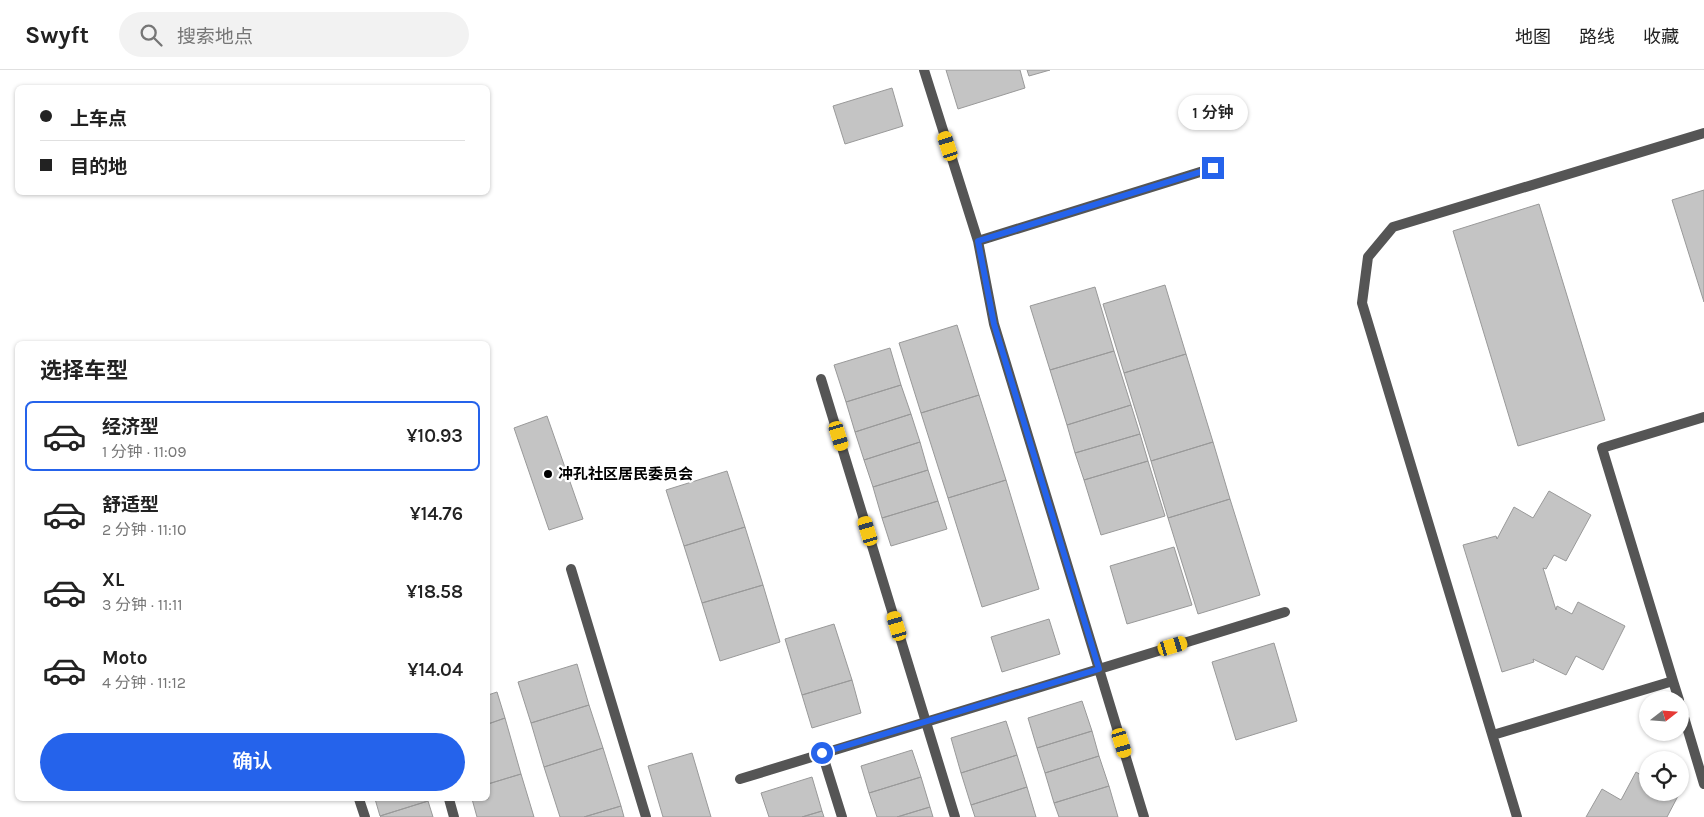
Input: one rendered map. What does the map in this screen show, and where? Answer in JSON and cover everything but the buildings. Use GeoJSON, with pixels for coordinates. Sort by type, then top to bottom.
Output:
{"type":"FeatureCollection","features":[{"type":"Feature","properties":{"kind":"lane"},"geometry":{"type":"LineString","coordinates":[[924,70],[978,241],[994,324],[1144,817]]}},
{"type":"Feature","properties":{"kind":"lane"},"geometry":{"type":"LineString","coordinates":[[1517,817],[1362,304],[1368,257],[1393,227],[1704,133]]}},
{"type":"Feature","properties":{"kind":"lane"},"geometry":{"type":"LineString","coordinates":[[978,241],[1213,168]]}},
{"type":"Feature","properties":{"kind":"lane"},"geometry":{"type":"LineString","coordinates":[[821,379],[955,817]]}},
{"type":"Feature","properties":{"kind":"lane"},"geometry":{"type":"LineString","coordinates":[[1676,691],[1602,448],[1704,417]]}},
{"type":"Feature","properties":{"kind":"lane"},"geometry":{"type":"LineString","coordinates":[[571,569],[646,817]]}},
{"type":"Feature","properties":{"kind":"lane"},"geometry":{"type":"LineString","coordinates":[[740,779],[1285,612]]}},
{"type":"Feature","properties":{"kind":"lane"},"geometry":{"type":"LineString","coordinates":[[1492,735],[1673,681]]}},
{"type":"Feature","properties":{"kind":"lane"},"geometry":{"type":"LineString","coordinates":[[1689,734],[1704,784]]}},
{"type":"Feature","properties":{"kind":"lane"},"geometry":{"type":"LineString","coordinates":[[822,753],[842,817]]}},
{"type":"Feature","properties":{"kind":"lane"},"geometry":{"type":"LineString","coordinates":[[360,801],[365,817]]}},
{"type":"Feature","properties":{"kind":"lane"},"geometry":{"type":"LineString","coordinates":[[450,801],[454,817]]}},
{"type":"Feature","properties":{"kind":"place","name":"冲孔社区居民委员会"},"geometry":{"type":"Point","coordinates":[548,474]}},
{"type":"Feature","properties":{"kind":"route"},"geometry":{"type":"LineString","coordinates":[[822,753],[1099,669],[994,324],[978,241],[1213,168]]}}]}
